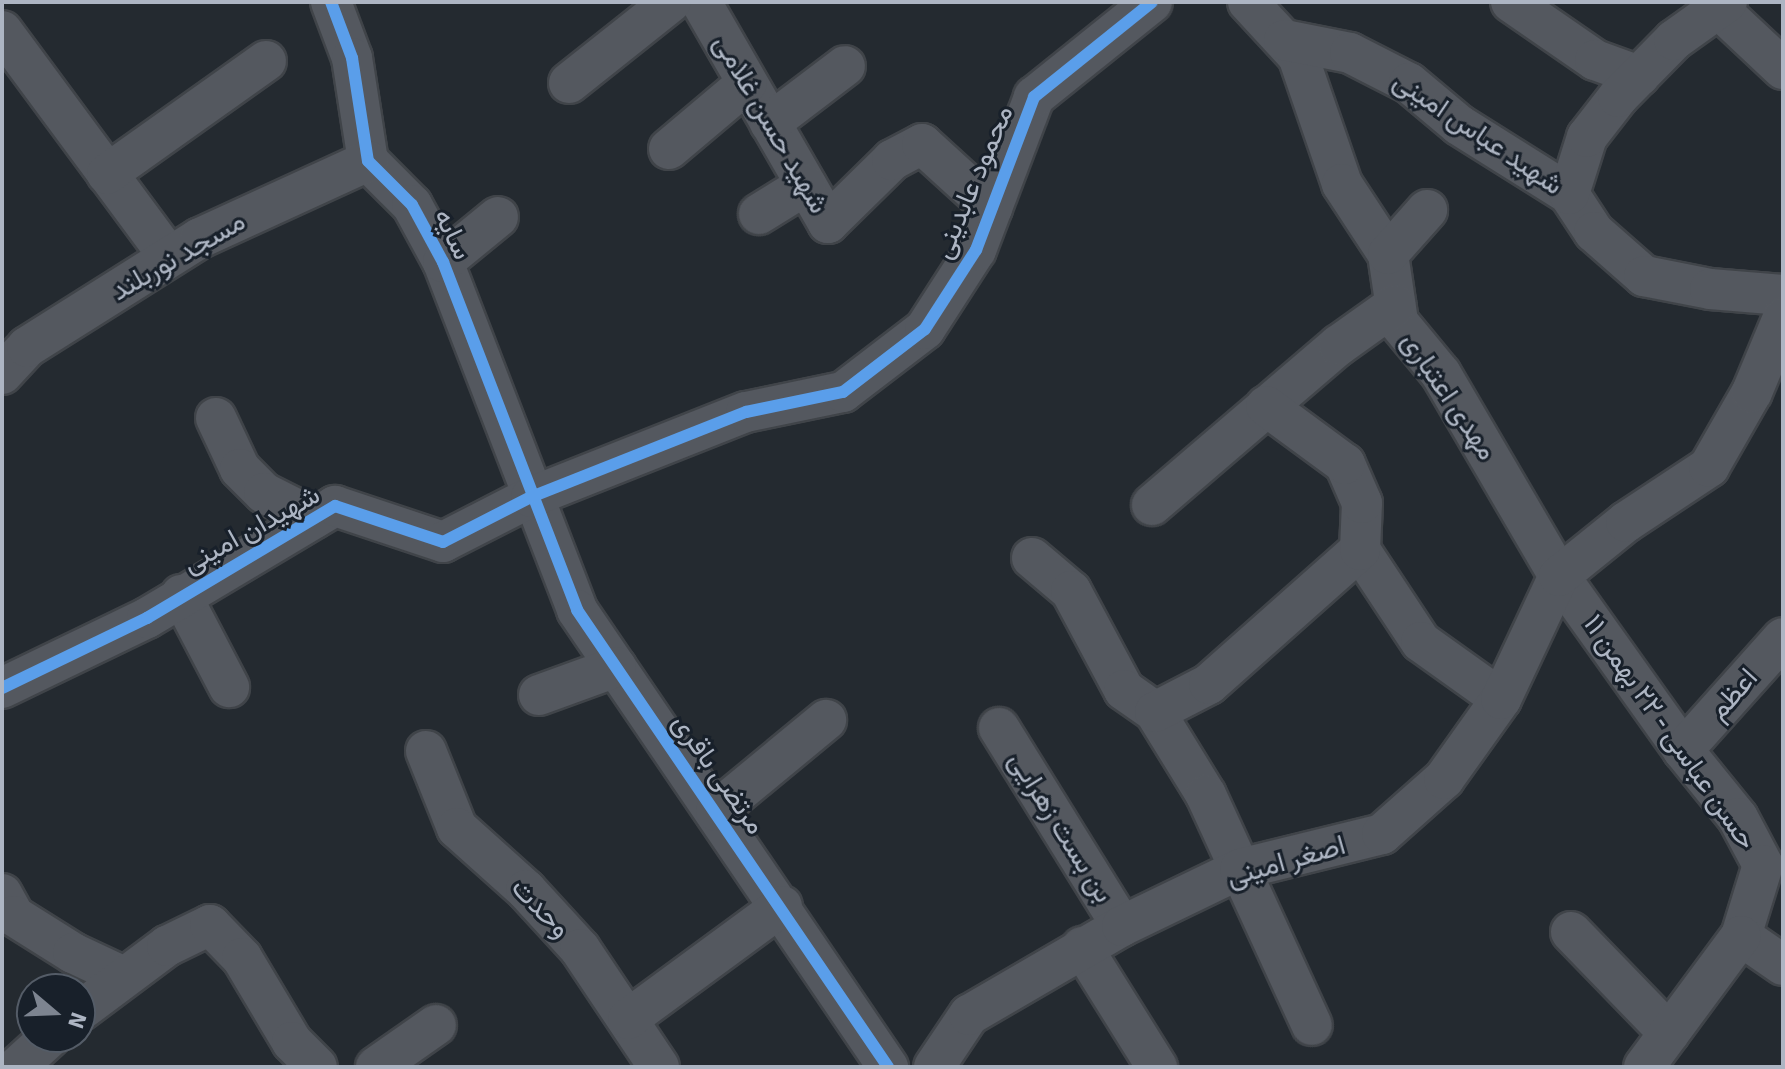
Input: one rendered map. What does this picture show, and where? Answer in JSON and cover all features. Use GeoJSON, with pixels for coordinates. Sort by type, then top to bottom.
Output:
{"type":"FeatureCollection","features":[{"type":"Feature","properties":{"kind":"street"},"geometry":{"type":"LineString","coordinates":[[331,2],[352,58],[368,161]]}},
{"type":"Feature","properties":{"kind":"street"},"geometry":{"type":"LineString","coordinates":[[569,83],[671,2]]}},
{"type":"Feature","properties":{"kind":"street","name":"شهید حسن غلامی"},"geometry":{"type":"LineString","coordinates":[[701,2],[828,223],[892,160],[922,144],[992,208]]}},
{"type":"Feature","properties":{"kind":"street","name":"محمود عابدینی"},"geometry":{"type":"LineString","coordinates":[[531,497],[746,412],[843,392],[925,329],[976,250],[1034,97],[1152,2]]}},
{"type":"Feature","properties":{"kind":"street","name":"مهدی اعتباری"},"geometry":{"type":"LineString","coordinates":[[1248,2],[1298,56],[1342,184],[1388,254],[1398,322],[1441,374],[1559,576]]}},
{"type":"Feature","properties":{"kind":"street"},"geometry":{"type":"LineString","coordinates":[[1511,2],[1595,60],[1639,76]]}},
{"type":"Feature","properties":{"kind":"street"},"geometry":{"type":"LineString","coordinates":[[1569,194],[1587,137],[1674,40],[1722,5],[1783,69]]}},
{"type":"Feature","properties":{"kind":"street"},"geometry":{"type":"LineString","coordinates":[[2,31],[169,257]]}},
{"type":"Feature","properties":{"kind":"street","name":"شهید عباس امینی"},"geometry":{"type":"LineString","coordinates":[[1284,40],[1350,53],[1409,83],[1459,125],[1569,194],[1594,232],[1644,276],[1710,289],[1783,295]]}},
{"type":"Feature","properties":{"kind":"street"},"geometry":{"type":"LineString","coordinates":[[107,174],[266,61]]}},
{"type":"Feature","properties":{"kind":"street"},"geometry":{"type":"LineString","coordinates":[[770,123],[845,66]]}},
{"type":"Feature","properties":{"kind":"street"},"geometry":{"type":"LineString","coordinates":[[669,149],[747,83]]}},
{"type":"Feature","properties":{"kind":"street","name":"مسجد نوربلند"},"geometry":{"type":"LineString","coordinates":[[2,374],[27,347],[200,238],[368,161]]}},
{"type":"Feature","properties":{"kind":"street","name":"سایه"},"geometry":{"type":"LineString","coordinates":[[368,161],[412,205],[443,262],[531,497]]}},
{"type":"Feature","properties":{"kind":"street"},"geometry":{"type":"LineString","coordinates":[[759,214],[806,185]]}},
{"type":"Feature","properties":{"kind":"street"},"geometry":{"type":"LineString","coordinates":[[1388,254],[1427,210]]}},
{"type":"Feature","properties":{"kind":"street"},"geometry":{"type":"LineString","coordinates":[[443,262],[498,217]]}},
{"type":"Feature","properties":{"kind":"street"},"geometry":{"type":"LineString","coordinates":[[1152,505],[1266,406],[1395,305]]}},
{"type":"Feature","properties":{"kind":"street"},"geometry":{"type":"LineString","coordinates":[[1559,576],[1626,522],[1709,467],[1752,392],[1783,318]]}},
{"type":"Feature","properties":{"kind":"street"},"geometry":{"type":"LineString","coordinates":[[1266,406],[1345,464],[1362,503],[1360,550],[1421,642],[1501,699]]}},
{"type":"Feature","properties":{"kind":"street"},"geometry":{"type":"LineString","coordinates":[[216,418],[240,469],[264,493],[314,518]]}},
{"type":"Feature","properties":{"kind":"street","name":"شهیدان امینی"},"geometry":{"type":"LineString","coordinates":[[2,688],[147,618],[335,506],[443,542],[531,497]]}},
{"type":"Feature","properties":{"kind":"street","name":"مرتضی باقری"},"geometry":{"type":"LineString","coordinates":[[531,497],[577,610],[782,906],[888,1067]]}},
{"type":"Feature","properties":{"kind":"street"},"geometry":{"type":"LineString","coordinates":[[1155,712],[1209,684],[1360,550]]}},
{"type":"Feature","properties":{"kind":"street"},"geometry":{"type":"LineString","coordinates":[[1032,558],[1071,591],[1124,690],[1155,712],[1206,795],[1312,1025]]}},
{"type":"Feature","properties":{"kind":"street","name":"اصغر امینی"},"geometry":{"type":"LineString","coordinates":[[934,1067],[969,1015],[1122,926],[1240,869],[1382,834],[1444,779],[1501,699],[1559,576]]}},
{"type":"Feature","properties":{"kind":"street","name":"حسن عباسی - ۲۲ بهمن ۱۱"},"geometry":{"type":"LineString","coordinates":[[1559,576],[1683,750],[1765,833],[1763,865],[1741,936],[1644,1067]]}},
{"type":"Feature","properties":{"kind":"street"},"geometry":{"type":"LineString","coordinates":[[181,595],[229,687]]}},
{"type":"Feature","properties":{"kind":"street","name":"اعظم"},"geometry":{"type":"LineString","coordinates":[[1683,750],[1783,638]]}},
{"type":"Feature","properties":{"kind":"street"},"geometry":{"type":"LineString","coordinates":[[539,695],[616,667]]}},
{"type":"Feature","properties":{"kind":"street"},"geometry":{"type":"LineString","coordinates":[[716,811],[826,720]]}},
{"type":"Feature","properties":{"kind":"street","name":"بن بست زهرایی"},"geometry":{"type":"LineString","coordinates":[[999,728],[1122,926]]}},
{"type":"Feature","properties":{"kind":"street","name":"وحدت"},"geometry":{"type":"LineString","coordinates":[[426,751],[457,828],[526,890],[580,949],[659,1067]]}},
{"type":"Feature","properties":{"kind":"street"},"geometry":{"type":"LineString","coordinates":[[2,894],[14,916],[73,953],[124,977]]}},
{"type":"Feature","properties":{"kind":"street"},"geometry":{"type":"LineString","coordinates":[[628,1019],[782,906]]}},
{"type":"Feature","properties":{"kind":"street"},"geometry":{"type":"LineString","coordinates":[[96,999],[167,946],[210,925],[242,958],[292,1042],[317,1067]]}},
{"type":"Feature","properties":{"kind":"street"},"geometry":{"type":"LineString","coordinates":[[1571,932],[1669,1033]]}},
{"type":"Feature","properties":{"kind":"street"},"geometry":{"type":"LineString","coordinates":[[1741,936],[1783,965]]}},
{"type":"Feature","properties":{"kind":"street"},"geometry":{"type":"LineString","coordinates":[[1082,947],[1157,1067]]}},
{"type":"Feature","properties":{"kind":"street"},"geometry":{"type":"LineString","coordinates":[[376,1067],[436,1025]]}},
{"type":"Feature","properties":{"kind":"street"},"geometry":{"type":"LineString","coordinates":[[17,1067],[32,1053]]}},
{"type":"Feature","properties":{"kind":"cycle path"},"geometry":{"type":"LineString","coordinates":[[331,2],[352,58],[368,161],[412,205],[443,262],[577,610],[888,1067]]}},
{"type":"Feature","properties":{"kind":"cycle path"},"geometry":{"type":"LineString","coordinates":[[2,688],[147,618],[335,506],[443,542],[531,497],[746,412],[843,392],[925,329],[976,250],[1034,97],[1152,2]]}}]}
